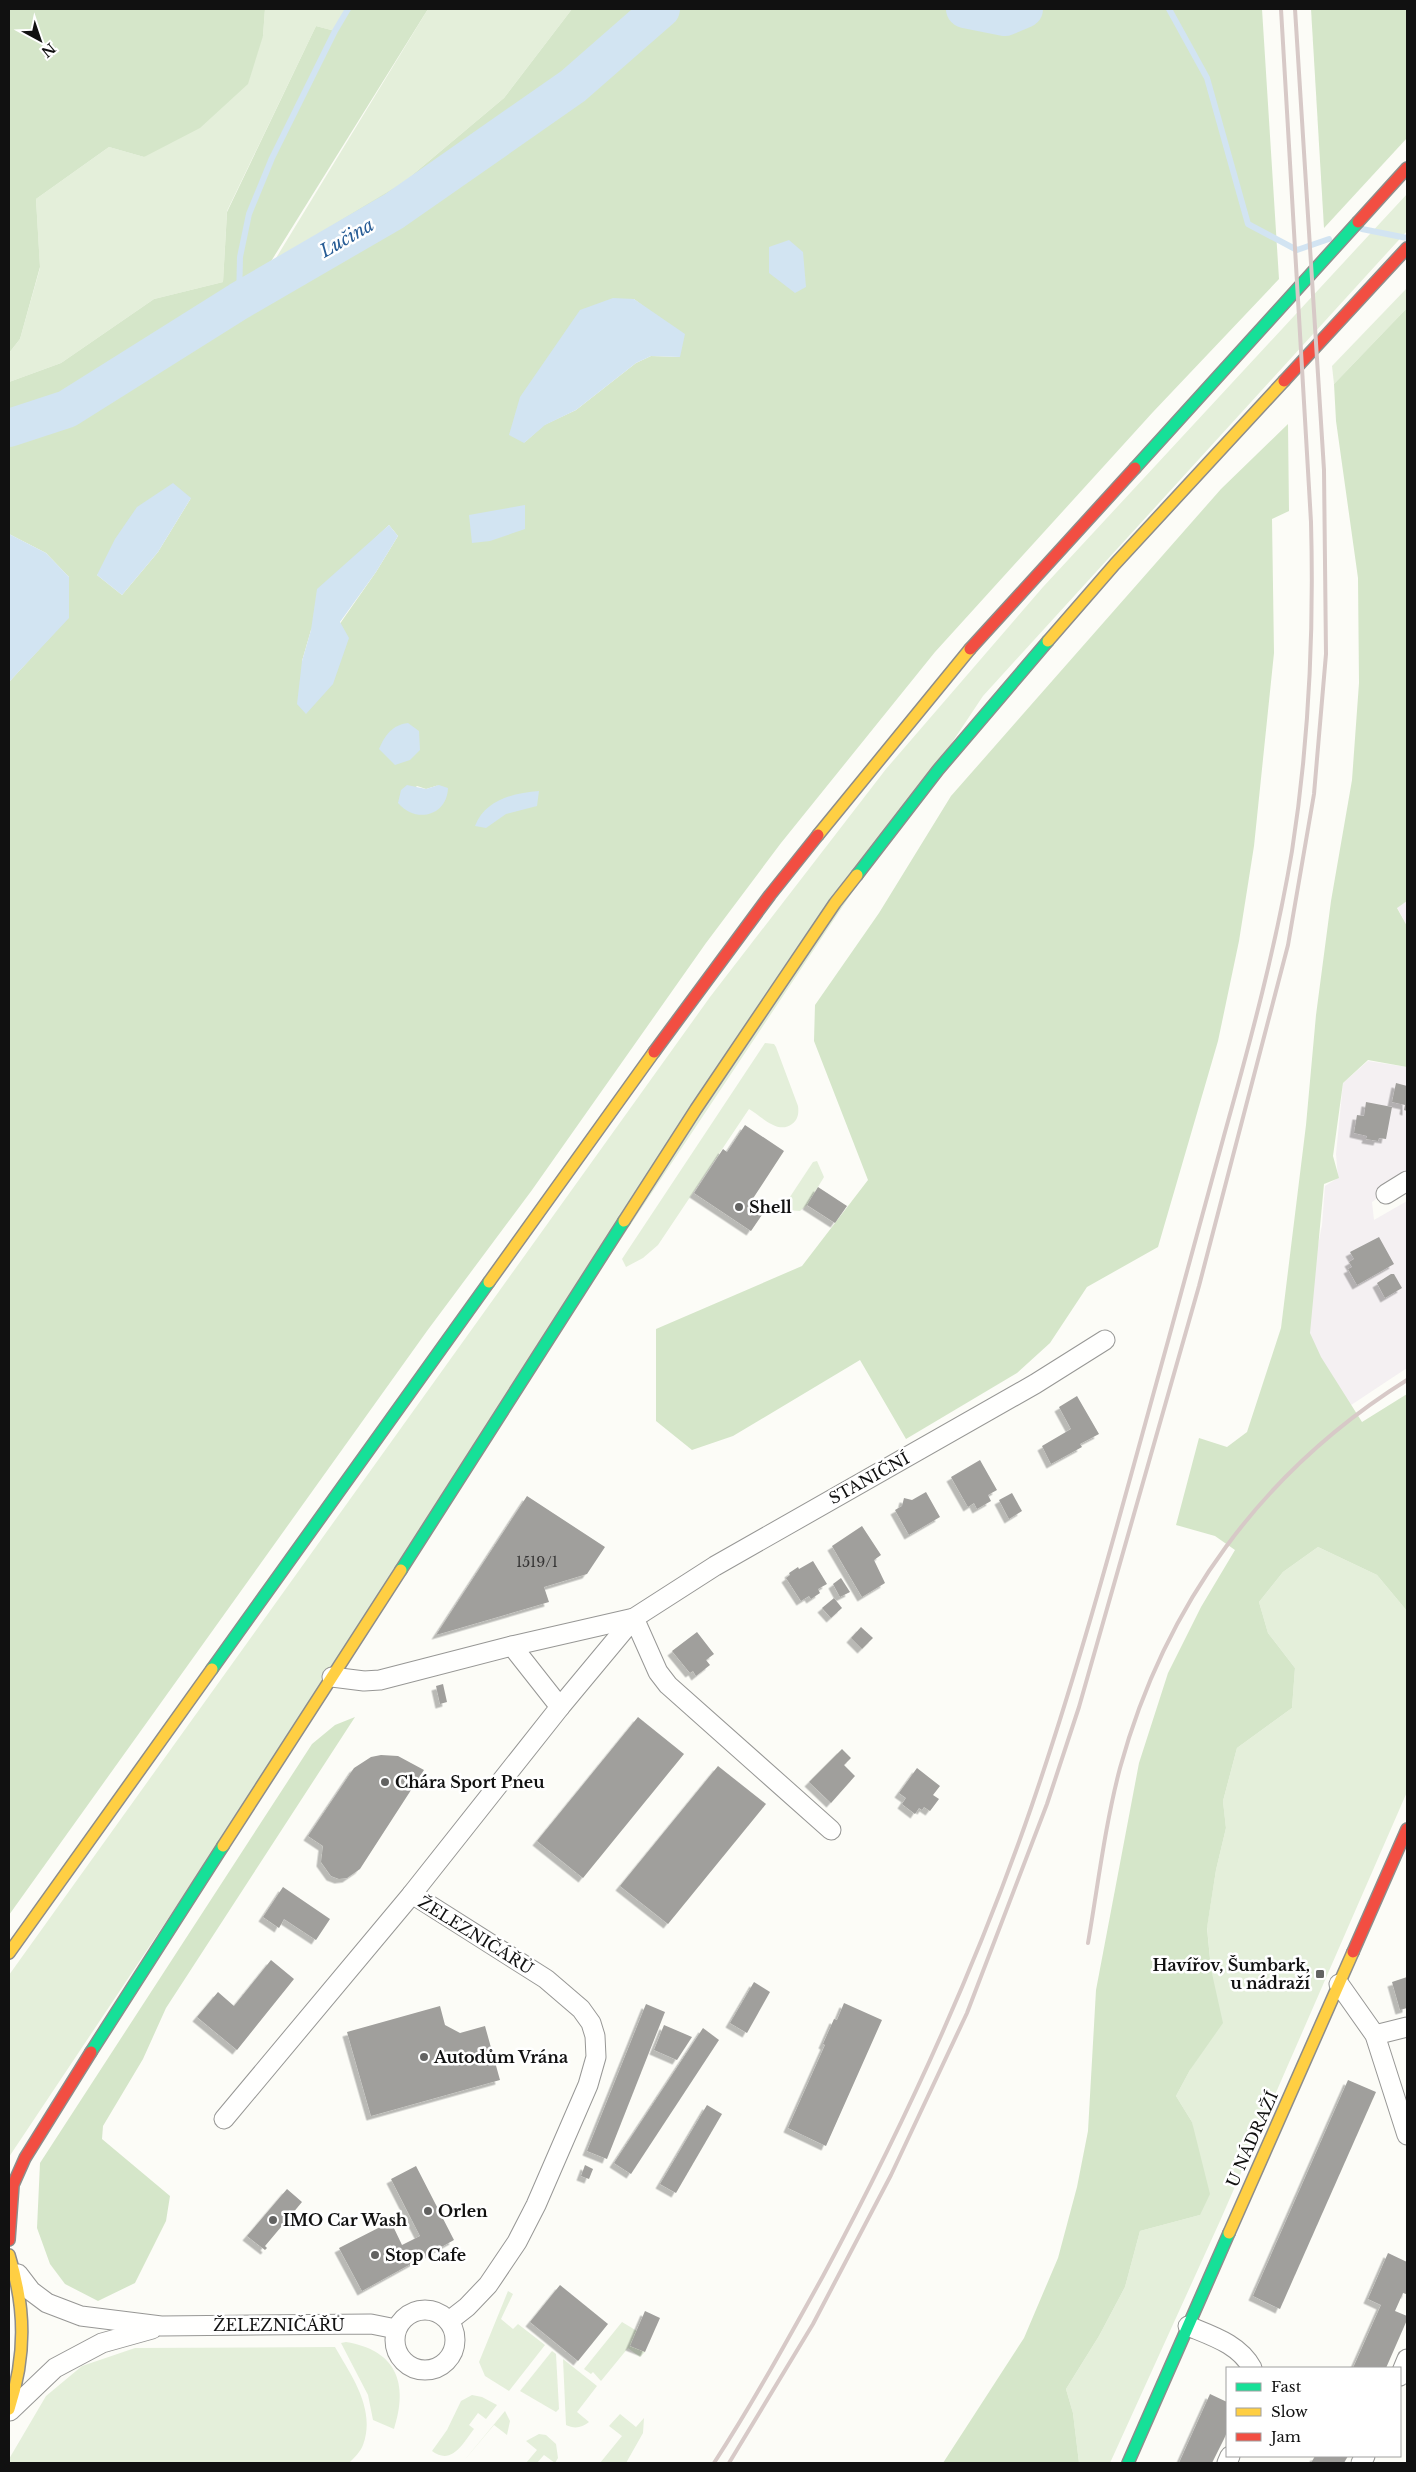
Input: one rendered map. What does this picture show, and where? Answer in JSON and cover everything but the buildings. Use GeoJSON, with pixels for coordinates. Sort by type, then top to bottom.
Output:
{"type":"FeatureCollection","features":[{"type":"Feature","properties":{"kind":"main road"},"geometry":{"type":"LineString","coordinates":[[9,1953],[623,1095],[770,895],[958,663],[1407,168]]}},
{"type":"Feature","properties":{"kind":"main road"},"geometry":{"type":"LineString","coordinates":[[9,2240],[13,2184],[25,2158],[696,1108],[841,895],[938,770],[995,701],[1116,564],[1407,248]]}},
{"type":"Feature","properties":{"kind":"main road","name":"U NÁDRAŽÍ"},"geometry":{"type":"LineString","coordinates":[[1128,2463],[1407,1829]]}},
{"type":"Feature","properties":{"kind":"main road"},"geometry":{"type":"LineString","coordinates":[[9,2409],[21,2366],[24,2343],[21,2295],[11,2261]]}},
{"type":"Feature","properties":{"kind":"street"},"geometry":{"type":"LineString","coordinates":[[1386,1194],[1407,1181]]}},
{"type":"Feature","properties":{"kind":"street","name":"STANIČNÍ"},"geometry":{"type":"LineString","coordinates":[[560,1707],[634,1618],[715,1566],[1035,1384],[1105,1340]]}},
{"type":"Feature","properties":{"kind":"street"},"geometry":{"type":"LineString","coordinates":[[634,1618],[658,1672],[668,1685],[831,1830]]}},
{"type":"Feature","properties":{"kind":"street","name":"STANIČNÍ"},"geometry":{"type":"LineString","coordinates":[[512,1646],[634,1618]]}},
{"type":"Feature","properties":{"kind":"street"},"geometry":{"type":"LineString","coordinates":[[332,1677],[364,1681],[380,1680],[512,1646],[560,1707]]}},
{"type":"Feature","properties":{"kind":"street","name":"ŽELEZNIČÁŘŮ"},"geometry":{"type":"LineString","coordinates":[[449,2321],[478,2297],[488,2285],[517,2242],[536,2205],[588,2085],[596,2057],[595,2036],[591,2023],[581,2009],[546,1978],[412,1894],[560,1707]]}},
{"type":"Feature","properties":{"kind":"street"},"geometry":{"type":"LineString","coordinates":[[224,2119],[412,1894]]}},
{"type":"Feature","properties":{"kind":"street"},"geometry":{"type":"LineString","coordinates":[[1339,1984],[1375,2035],[1407,2135]]}},
{"type":"Feature","properties":{"kind":"street"},"geometry":{"type":"LineString","coordinates":[[1375,2035],[1407,2026]]}},
{"type":"Feature","properties":{"kind":"street"},"geometry":{"type":"LineString","coordinates":[[11,2261],[31,2291],[47,2303],[82,2316],[160,2326]]}},
{"type":"Feature","properties":{"kind":"street"},"geometry":{"type":"LineString","coordinates":[[420,2310],[436,2311],[449,2321],[455,2337],[452,2354],[442,2365],[429,2370],[414,2368],[401,2359],[395,2345],[396,2329],[405,2316],[420,2310]]}},
{"type":"Feature","properties":{"kind":"street","name":"ŽELEZNIČÁŘŮ"},"geometry":{"type":"LineString","coordinates":[[160,2326],[371,2324],[396,2329]]}},
{"type":"Feature","properties":{"kind":"street"},"geometry":{"type":"LineString","coordinates":[[9,2413],[55,2368],[102,2343],[160,2326]]}},
{"type":"Feature","properties":{"kind":"street"},"geometry":{"type":"LineString","coordinates":[[1188,2326],[1230,2344],[1246,2358],[1251,2367]]}},
{"type":"Feature","properties":{"kind":"street"},"geometry":{"type":"LineString","coordinates":[[1401,2374],[1407,2359]]}},
{"type":"Feature","properties":{"kind":"shaded area"},"geometry":{"type":"Polygon","coordinates":[[[1407,901],[1407,926],[1397,907],[1407,901]]]}},
{"type":"Feature","properties":{"kind":"shaded area"},"geometry":{"type":"Polygon","coordinates":[[[1368,1061],[1407,1067],[1407,1176],[1372,1202],[1374,1220],[1407,1201],[1407,1368],[1339,1413],[1298,1347],[1322,1225],[1325,1186],[1338,1178],[1336,1154],[1343,1083],[1368,1061]]]}},
{"type":"Feature","properties":{"kind":"green space"},"geometry":{"type":"Polygon","coordinates":[[[9,9],[265,9],[263,36],[248,84],[200,128],[144,157],[109,147],[36,199],[40,267],[20,339],[9,353],[9,9]]]}},
{"type":"Feature","properties":{"kind":"green space"},"geometry":{"type":"Polygon","coordinates":[[[265,9],[348,9],[335,31],[316,26],[227,211],[223,282],[154,299],[61,363],[9,382],[9,353],[20,339],[40,268],[36,199],[109,147],[144,157],[263,36],[265,9]]]}},
{"type":"Feature","properties":{"kind":"green space"},"geometry":{"type":"Polygon","coordinates":[[[348,9],[428,9],[270,263],[404,182],[504,98],[572,9],[1262,9],[1279,279],[1153,412],[935,652],[781,843],[706,943],[532,1190],[427,1331],[9,1915],[9,682],[68,618],[69,577],[46,553],[9,534],[9,382],[61,363],[154,299],[223,282],[227,212],[316,26],[335,31],[348,9]],[[634,299],[524,443],[544,425],[576,410],[636,363],[651,356],[680,357],[656,316],[634,299]],[[191,498],[97,575],[122,595],[158,552],[191,498]],[[389,525],[357,555],[311,630],[302,661],[302,678],[376,572],[398,536],[389,525]],[[439,785],[426,789],[417,786],[398,803],[439,785]]]}},
{"type":"Feature","properties":{"kind":"green space"},"geometry":{"type":"Polygon","coordinates":[[[428,9],[572,9],[504,98],[404,182],[273,263],[428,9]]]}},
{"type":"Feature","properties":{"kind":"green space"},"geometry":{"type":"Polygon","coordinates":[[[1311,9],[1407,9],[1407,138],[1324,228],[1311,9]]]}},
{"type":"Feature","properties":{"kind":"green space"},"geometry":{"type":"Polygon","coordinates":[[[1407,194],[1407,231],[983,696],[9,2157],[9,1975],[710,997],[886,769],[1043,587],[1407,194]]]}},
{"type":"Feature","properties":{"kind":"green space"},"geometry":{"type":"Polygon","coordinates":[[[1407,288],[1407,308],[1334,384],[1332,366],[1407,288]]]}},
{"type":"Feature","properties":{"kind":"green space"},"geometry":{"type":"Polygon","coordinates":[[[1407,308],[1407,901],[1397,908],[1407,926],[1407,1067],[1368,1060],[1343,1083],[1333,1156],[1339,1178],[1324,1184],[1310,1333],[1321,1357],[1362,1422],[1407,1394],[1407,1611],[1377,1575],[1318,1547],[1283,1572],[1259,1602],[1268,1633],[1295,1668],[1292,1708],[1237,1748],[1223,1801],[1226,1828],[1216,1870],[1207,1928],[1211,1969],[1223,2023],[1190,2070],[1176,2096],[1192,2122],[1210,2194],[1200,2215],[1140,2231],[1125,2287],[1099,2336],[1066,2389],[1073,2413],[1079,2463],[943,2463],[1024,2338],[1058,2258],[1077,2187],[1088,2131],[1096,1990],[1139,1763],[1168,1673],[1201,1607],[1235,1550],[1215,1536],[1176,1525],[1199,1438],[1227,1447],[1247,1432],[1281,1328],[1306,1125],[1316,1015],[1331,901],[1352,780],[1359,683],[1358,578],[1336,421],[1334,384],[1407,308]]]}},
{"type":"Feature","properties":{"kind":"green space"},"geometry":{"type":"Polygon","coordinates":[[[1288,424],[1289,511],[1272,519],[1274,653],[1254,846],[1239,941],[1218,1041],[1158,1247],[1087,1287],[1050,1343],[1017,1373],[906,1439],[860,1360],[733,1436],[692,1450],[656,1421],[656,1329],[802,1266],[868,1180],[814,1041],[815,1005],[879,913],[951,796],[1221,489],[1288,424]]]}},
{"type":"Feature","properties":{"kind":"green space"},"geometry":{"type":"Polygon","coordinates":[[[765,1043],[774,1044],[776,1047],[798,1106],[796,1120],[787,1127],[775,1126],[749,1109],[658,1245],[643,1258],[626,1267],[622,1259],[765,1043]]]}},
{"type":"Feature","properties":{"kind":"green space"},"geometry":{"type":"Polygon","coordinates":[[[817,1161],[824,1177],[807,1205],[800,1211],[785,1210],[784,1206],[813,1162],[817,1161]]]}},
{"type":"Feature","properties":{"kind":"green space"},"geometry":{"type":"Polygon","coordinates":[[[1318,1547],[1377,1575],[1407,1611],[1407,1792],[1220,2221],[1110,2463],[1079,2463],[1073,2413],[1066,2389],[1099,2336],[1125,2287],[1140,2231],[1200,2215],[1192,2122],[1176,2096],[1190,2070],[1211,1969],[1207,1927],[1216,1870],[1226,1828],[1223,1801],[1237,1748],[1292,1708],[1295,1668],[1268,1633],[1259,1602],[1283,1572],[1318,1547]]]}},
{"type":"Feature","properties":{"kind":"green space"},"geometry":{"type":"Polygon","coordinates":[[[355,1717],[166,2008],[143,2059],[103,2126],[102,2139],[170,2196],[166,2221],[135,2283],[98,2301],[65,2284],[50,2264],[37,2228],[40,2163],[312,1744],[335,1725],[355,1717]]]}},
{"type":"Feature","properties":{"kind":"green space"},"geometry":{"type":"Polygon","coordinates":[[[508,2291],[513,2294],[501,2319],[513,2329],[518,2324],[545,2345],[509,2391],[485,2376],[479,2362],[508,2291]]]}},
{"type":"Feature","properties":{"kind":"green space"},"geometry":{"type":"Polygon","coordinates":[[[622,2322],[637,2331],[630,2346],[645,2352],[640,2357],[628,2348],[601,2381],[593,2372],[591,2374],[584,2369],[622,2322]]]}},
{"type":"Feature","properties":{"kind":"green space"},"geometry":{"type":"Polygon","coordinates":[[[346,2342],[377,2352],[394,2371],[399,2383],[400,2397],[394,2429],[373,2420],[368,2395],[341,2343],[346,2342]]]}},
{"type":"Feature","properties":{"kind":"green space"},"geometry":{"type":"Polygon","coordinates":[[[335,2347],[355,2382],[364,2406],[366,2419],[363,2445],[349,2463],[9,2463],[9,2459],[46,2396],[82,2366],[135,2348],[335,2347]]]}},
{"type":"Feature","properties":{"kind":"green space"},"geometry":{"type":"Polygon","coordinates":[[[552,2351],[556,2354],[559,2409],[556,2412],[520,2391],[552,2351]]]}},
{"type":"Feature","properties":{"kind":"green space"},"geometry":{"type":"Polygon","coordinates":[[[563,2359],[597,2386],[577,2412],[589,2422],[581,2427],[566,2425],[563,2359]]]}},
{"type":"Feature","properties":{"kind":"green space"},"geometry":{"type":"Polygon","coordinates":[[[472,2395],[482,2397],[497,2405],[486,2419],[478,2413],[469,2425],[474,2429],[456,2451],[445,2456],[432,2451],[447,2430],[461,2401],[472,2395]]]}},
{"type":"Feature","properties":{"kind":"green space"},"geometry":{"type":"Polygon","coordinates":[[[505,2411],[510,2421],[507,2435],[494,2425],[462,2463],[505,2411]]]}},
{"type":"Feature","properties":{"kind":"green space"},"geometry":{"type":"Polygon","coordinates":[[[620,2414],[636,2427],[644,2418],[643,2433],[626,2463],[600,2463],[622,2436],[609,2426],[620,2414]]]}},
{"type":"Feature","properties":{"kind":"green space"},"geometry":{"type":"Polygon","coordinates":[[[539,2434],[546,2435],[556,2444],[558,2458],[555,2463],[544,2455],[537,2463],[526,2463],[537,2450],[526,2441],[539,2434]]]}},
{"type":"Feature","properties":{"kind":"water"},"geometry":{"type":"Polygon","coordinates":[[[789,240],[803,252],[806,287],[795,293],[769,273],[769,247],[789,240]]]}},
{"type":"Feature","properties":{"kind":"water"},"geometry":{"type":"Polygon","coordinates":[[[613,298],[634,299],[685,334],[680,357],[651,356],[636,363],[576,410],[545,425],[524,443],[509,435],[520,397],[580,310],[613,298]]]}},
{"type":"Feature","properties":{"kind":"water"},"geometry":{"type":"Polygon","coordinates":[[[173,483],[191,498],[158,552],[122,595],[97,575],[115,539],[137,507],[173,483]]]}},
{"type":"Feature","properties":{"kind":"water"},"geometry":{"type":"Polygon","coordinates":[[[525,505],[525,529],[490,541],[472,543],[469,515],[525,505]]]}},
{"type":"Feature","properties":{"kind":"water"},"geometry":{"type":"Polygon","coordinates":[[[389,525],[398,536],[376,572],[340,622],[349,638],[333,684],[306,714],[297,704],[302,661],[311,630],[317,589],[389,525]]]}},
{"type":"Feature","properties":{"kind":"water"},"geometry":{"type":"Polygon","coordinates":[[[9,534],[46,553],[69,577],[69,618],[9,682],[9,534]]]}},
{"type":"Feature","properties":{"kind":"water"},"geometry":{"type":"Polygon","coordinates":[[[408,723],[419,731],[420,750],[410,760],[395,765],[379,749],[393,728],[408,723]]]}},
{"type":"Feature","properties":{"kind":"water"},"geometry":{"type":"Polygon","coordinates":[[[407,785],[426,789],[439,785],[448,788],[446,798],[436,811],[421,815],[413,813],[405,810],[398,803],[401,790],[407,785]]]}},
{"type":"Feature","properties":{"kind":"water"},"geometry":{"type":"Polygon","coordinates":[[[539,791],[537,806],[506,814],[486,828],[475,826],[480,817],[493,804],[510,796],[539,791]]]}},
{"type":"Feature","properties":{"kind":"waterway"},"geometry":{"type":"LineString","coordinates":[[239,301],[240,257],[249,214],[272,158],[335,31],[348,9]]}},
{"type":"Feature","properties":{"kind":"waterway","name":"Lučina"},"geometry":{"type":"LineString","coordinates":[[9,428],[67,409],[239,301],[394,211],[573,86],[661,9]]}},
{"type":"Feature","properties":{"kind":"waterway","name":"Lučina"},"geometry":{"type":"LineString","coordinates":[[965,9],[1005,17],[1024,9]]}},
{"type":"Feature","properties":{"kind":"waterway"},"geometry":{"type":"LineString","coordinates":[[1169,9],[1207,78],[1248,224],[1297,250],[1329,239]]}},
{"type":"Feature","properties":{"kind":"waterway"},"geometry":{"type":"LineString","coordinates":[[1362,229],[1407,238]]}},
{"type":"Feature","properties":{"kind":"railway"},"geometry":{"type":"LineString","coordinates":[[714,2463],[797,2323],[882,2162],[963,1986],[1010,1866],[1051,1748],[1103,1574],[1244,1062],[1271,957],[1286,887],[1303,769],[1309,687],[1312,604],[1311,522],[1281,9]]}},
{"type":"Feature","properties":{"kind":"railway"},"geometry":{"type":"LineString","coordinates":[[729,2463],[813,2324],[891,2175],[967,2013],[1047,1804],[1079,1707],[1199,1286],[1288,945],[1314,794],[1326,654],[1324,470],[1295,9]]}},
{"type":"Feature","properties":{"kind":"railway"},"geometry":{"type":"LineString","coordinates":[[1088,1943],[1106,1833],[1120,1768],[1139,1708],[1164,1651],[1193,1597],[1226,1546],[1265,1499],[1308,1456],[1355,1416],[1407,1380]]}},
{"type":"Feature","properties":{"kind":"traffic: fast"},"geometry":{"type":"LineString","coordinates":[[1135,468],[1358,222]]}},
{"type":"Feature","properties":{"kind":"traffic: fast"},"geometry":{"type":"LineString","coordinates":[[857,875],[938,770],[1048,641]]}},
{"type":"Feature","properties":{"kind":"traffic: fast"},"geometry":{"type":"LineString","coordinates":[[401,1570],[624,1221]]}},
{"type":"Feature","properties":{"kind":"traffic: fast"},"geometry":{"type":"LineString","coordinates":[[212,1669],[489,1282]]}},
{"type":"Feature","properties":{"kind":"traffic: fast"},"geometry":{"type":"LineString","coordinates":[[91,2052],[223,1846]]}},
{"type":"Feature","properties":{"kind":"traffic: fast"},"geometry":{"type":"LineString","coordinates":[[1128,2463],[1229,2233]]}},
{"type":"Feature","properties":{"kind":"traffic: slow"},"geometry":{"type":"LineString","coordinates":[[1048,641],[1115,564],[1284,381]]}},
{"type":"Feature","properties":{"kind":"traffic: slow"},"geometry":{"type":"LineString","coordinates":[[818,835],[970,649]]}},
{"type":"Feature","properties":{"kind":"traffic: slow"},"geometry":{"type":"LineString","coordinates":[[624,1221],[696,1109],[835,903],[857,875]]}},
{"type":"Feature","properties":{"kind":"traffic: slow"},"geometry":{"type":"LineString","coordinates":[[489,1282],[654,1052]]}},
{"type":"Feature","properties":{"kind":"traffic: slow"},"geometry":{"type":"LineString","coordinates":[[223,1846],[401,1570]]}},
{"type":"Feature","properties":{"kind":"traffic: slow"},"geometry":{"type":"LineString","coordinates":[[9,1953],[212,1669]]}},
{"type":"Feature","properties":{"kind":"traffic: slow"},"geometry":{"type":"LineString","coordinates":[[1229,2233],[1353,1952]]}},
{"type":"Feature","properties":{"kind":"traffic: slow"},"geometry":{"type":"LineString","coordinates":[[9,2255],[19,2294],[22,2332],[19,2370],[9,2409]]}},
{"type":"Feature","properties":{"kind":"traffic: jam"},"geometry":{"type":"LineString","coordinates":[[1358,222],[1407,168]]}},
{"type":"Feature","properties":{"kind":"traffic: jam"},"geometry":{"type":"LineString","coordinates":[[1284,381],[1407,248]]}},
{"type":"Feature","properties":{"kind":"traffic: jam"},"geometry":{"type":"LineString","coordinates":[[970,649],[1135,468]]}},
{"type":"Feature","properties":{"kind":"traffic: jam"},"geometry":{"type":"LineString","coordinates":[[654,1052],[770,895],[818,835]]}},
{"type":"Feature","properties":{"kind":"traffic: jam"},"geometry":{"type":"LineString","coordinates":[[1353,1952],[1407,1829]]}},
{"type":"Feature","properties":{"kind":"traffic: jam"},"geometry":{"type":"LineString","coordinates":[[9,2240],[13,2185],[25,2158],[91,2052]]}},
{"type":"Feature","properties":{"kind":"place","name":"Shell"},"geometry":{"type":"Point","coordinates":[739,1207]}},
{"type":"Feature","properties":{"kind":"place","name":"Chára Sport Pneu"},"geometry":{"type":"Point","coordinates":[385,1782]}},
{"type":"Feature","properties":{"kind":"place","name":"Havířov, Šumbark, u nádraží"},"geometry":{"type":"Point","coordinates":[1320,1974]}},
{"type":"Feature","properties":{"kind":"place","name":"Autodům Vrána"},"geometry":{"type":"Point","coordinates":[424,2057]}},
{"type":"Feature","properties":{"kind":"place","name":"Orlen"},"geometry":{"type":"Point","coordinates":[428,2211]}},
{"type":"Feature","properties":{"kind":"place","name":"IMO Car Wash"},"geometry":{"type":"Point","coordinates":[273,2220]}},
{"type":"Feature","properties":{"kind":"place","name":"Stop Cafe"},"geometry":{"type":"Point","coordinates":[375,2255]}}]}
